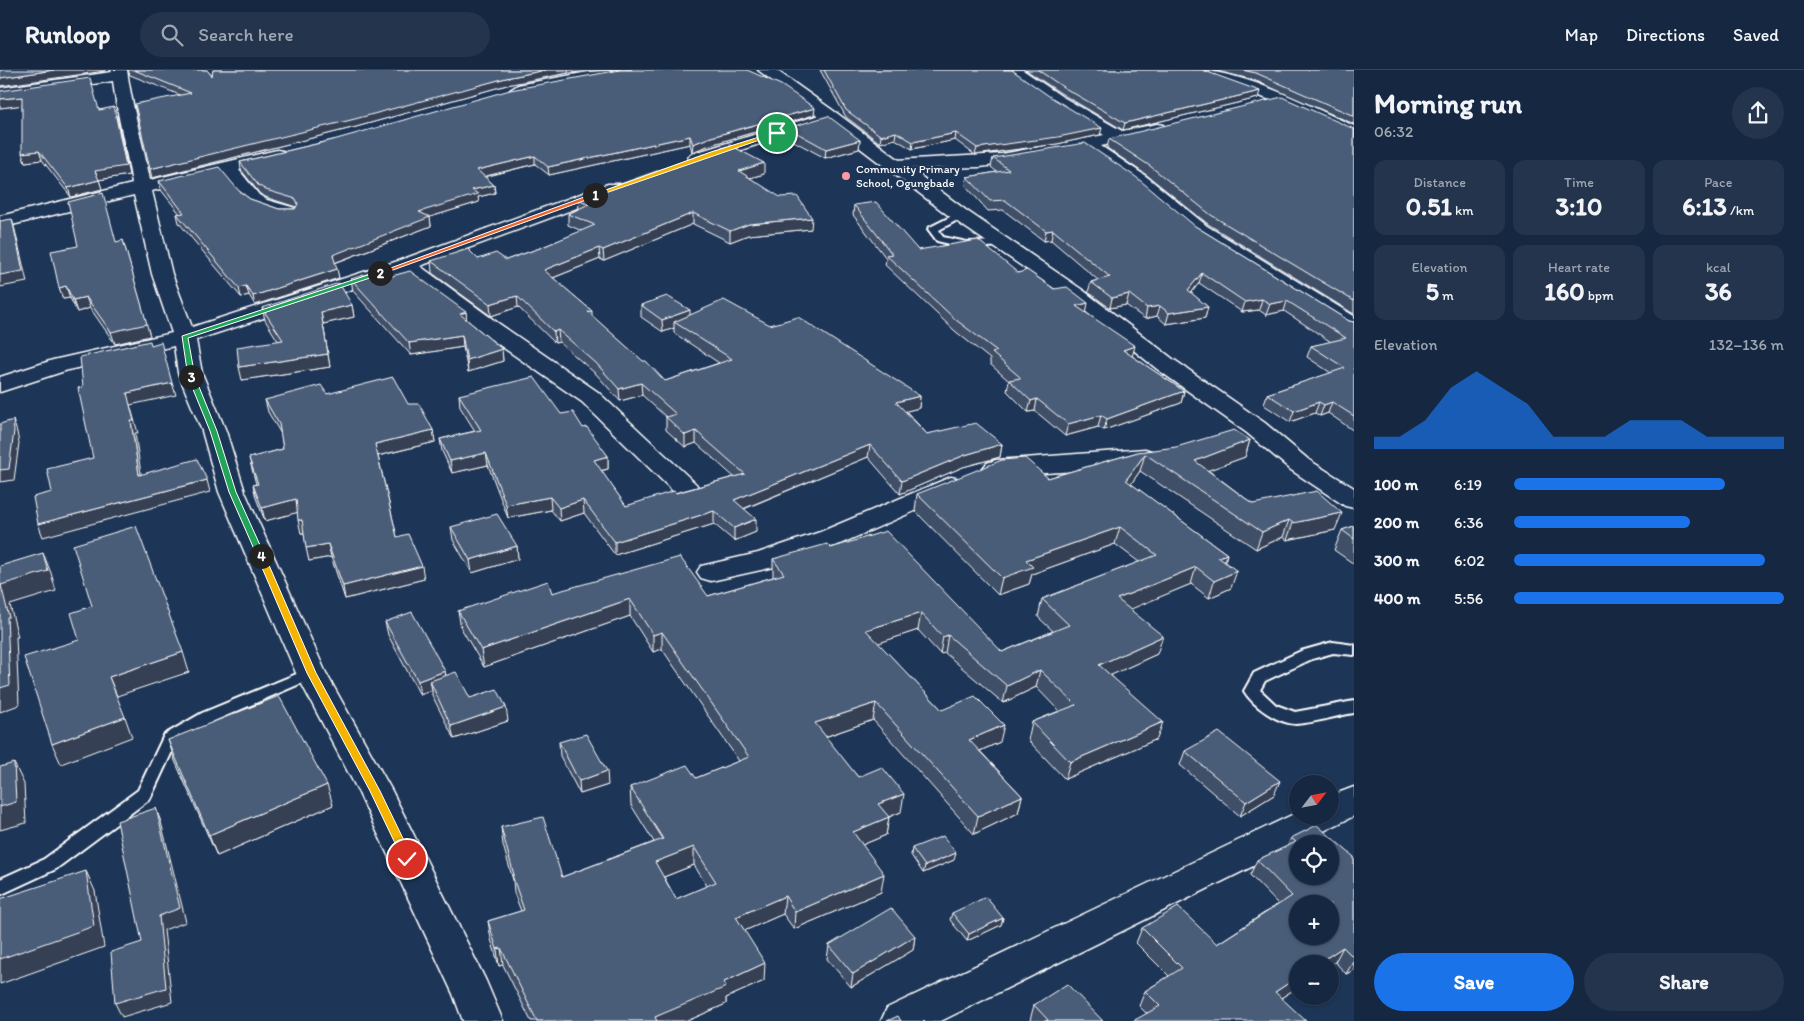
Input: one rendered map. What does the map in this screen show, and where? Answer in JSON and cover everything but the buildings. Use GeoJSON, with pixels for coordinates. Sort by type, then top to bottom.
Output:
{"type":"FeatureCollection","features":[{"type":"Feature","properties":{"kind":"street"},"geometry":{"type":"LineString","coordinates":[[498,94],[555,75],[622,70]]}},
{"type":"Feature","properties":{"kind":"street"},"geometry":{"type":"LineString","coordinates":[[766,70],[832,117],[960,215],[1077,295],[1165,364],[1256,428],[1300,465],[1354,500]]}},
{"type":"Feature","properties":{"kind":"street"},"geometry":{"type":"LineString","coordinates":[[1013,70],[1118,136]]}},
{"type":"Feature","properties":{"kind":"street"},"geometry":{"type":"LineString","coordinates":[[1200,70],[1282,99],[1354,132]]}},
{"type":"Feature","properties":{"kind":"street"},"geometry":{"type":"LineString","coordinates":[[0,92],[119,73],[125,114],[135,148],[147,215],[162,274],[184,337],[190,373],[214,431],[232,492],[311,673],[375,791],[472,993],[483,1021]]}},
{"type":"Feature","properties":{"kind":"street"},"geometry":{"type":"LineString","coordinates":[[1251,105],[1282,99]]}},
{"type":"Feature","properties":{"kind":"street"},"geometry":{"type":"LineString","coordinates":[[681,164],[832,117]]}},
{"type":"Feature","properties":{"kind":"street"},"geometry":{"type":"LineString","coordinates":[[896,165],[982,162],[1088,145],[1118,136],[1174,126]]}},
{"type":"Feature","properties":{"kind":"street"},"geometry":{"type":"LineString","coordinates":[[1088,145],[1172,204],[1200,230],[1354,325]]}},
{"type":"Feature","properties":{"kind":"street"},"geometry":{"type":"LineString","coordinates":[[0,222],[293,150]]}},
{"type":"Feature","properties":{"kind":"street"},"geometry":{"type":"LineString","coordinates":[[226,167],[240,181],[244,191],[252,199],[260,204],[289,212]]}},
{"type":"Feature","properties":{"kind":"street"},"geometry":{"type":"LineString","coordinates":[[0,385],[62,365],[184,337],[405,265],[627,183]]}},
{"type":"Feature","properties":{"kind":"street"},"geometry":{"type":"LineString","coordinates":[[405,265],[490,328],[590,397],[687,490]]}},
{"type":"Feature","properties":{"kind":"street"},"geometry":{"type":"LineString","coordinates":[[1229,435],[1256,428]]}},
{"type":"Feature","properties":{"kind":"street"},"geometry":{"type":"LineString","coordinates":[[1284,451],[1309,460],[1354,489]]}},
{"type":"Feature","properties":{"kind":"street"},"geometry":{"type":"LineString","coordinates":[[711,572],[764,561],[830,538],[906,503],[993,468],[1041,463],[1125,460],[1171,454]]}},
{"type":"Feature","properties":{"kind":"street"},"geometry":{"type":"LineString","coordinates":[[1339,808],[1354,800]]}},
{"type":"Feature","properties":{"kind":"street"},"geometry":{"type":"LineString","coordinates":[[906,1020],[1303,825]]}},
{"type":"Feature","properties":{"kind":"lane"},"geometry":{"type":"LineString","coordinates":[[960,215],[933,229],[940,239],[967,245],[1002,244]]}},
{"type":"Feature","properties":{"kind":"lane"},"geometry":{"type":"LineString","coordinates":[[1354,650],[1346,645],[1326,648],[1259,677],[1252,691],[1270,709],[1294,718],[1354,707]]}},
{"type":"Feature","properties":{"kind":"lane"},"geometry":{"type":"LineString","coordinates":[[0,887],[50,864],[144,794],[170,738],[208,717],[311,673]]}},
{"type":"Feature","properties":{"kind":"place","name":"Community Primary School, Ogungbade"},"geometry":{"type":"Point","coordinates":[846,176]}},
{"type":"Feature","properties":{"kind":"route"},"geometry":{"type":"LineString","coordinates":[[407,859],[375,791],[311,673],[232,492],[214,431],[190,373],[184,337],[405,265],[546,212],[713,153],[777,133]]}}]}
